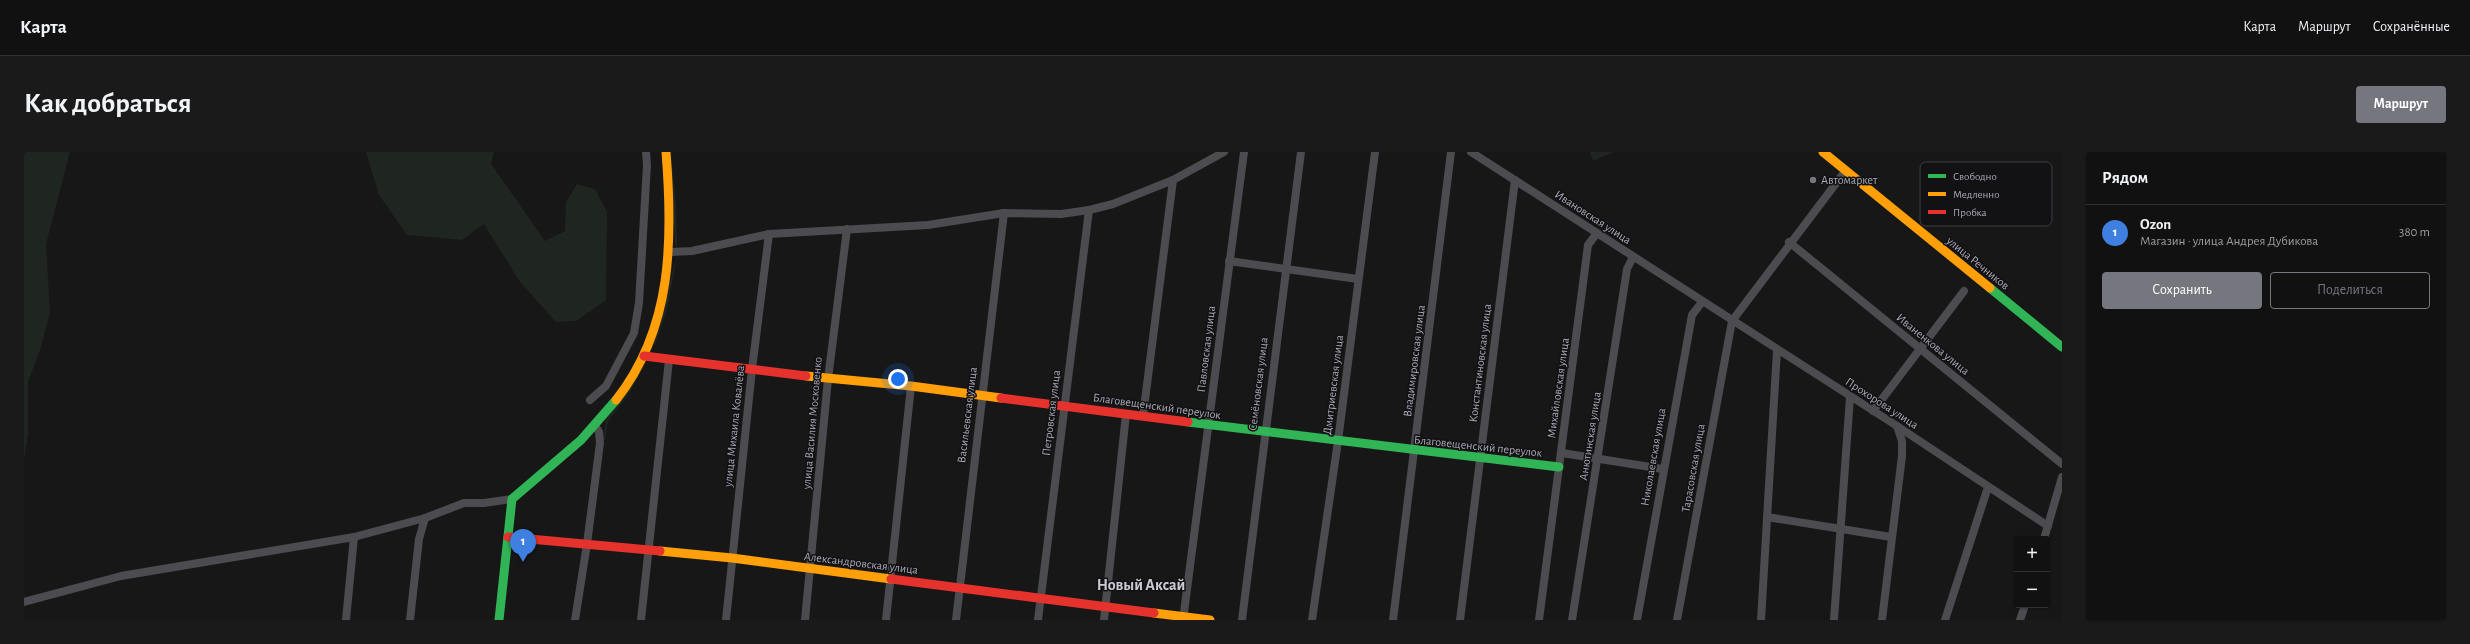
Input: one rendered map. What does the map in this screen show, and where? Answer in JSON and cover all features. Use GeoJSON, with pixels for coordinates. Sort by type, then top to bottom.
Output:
{"type":"FeatureCollection","features":[{"type":"Feature","properties":{"kind":"street"},"geometry":{"type":"LineString","coordinates":[[590,400],[606,386],[634,333],[642,256],[647,165],[646,152]]}},
{"type":"Feature","properties":{"kind":"street"},"geometry":{"type":"LineString","coordinates":[[24,602],[121,576],[354,537],[425,518],[464,504],[497,502],[512,499],[595,425],[626,388],[644,356],[663,304],[671,252],[671,215],[666,152]]}},
{"type":"Feature","properties":{"kind":"street"},"geometry":{"type":"LineString","coordinates":[[671,252],[692,251],[769,234],[928,225],[1004,213],[1061,214],[1089,210],[1114,204],[1173,180],[1224,152]]}},
{"type":"Feature","properties":{"kind":"street","name":"Павловская улица"},"geometry":{"type":"LineString","coordinates":[[1183,618],[1244,152]]}},
{"type":"Feature","properties":{"kind":"street","name":"Семёновская улица"},"geometry":{"type":"LineString","coordinates":[[1242,620],[1264,432],[1300,152]]}},
{"type":"Feature","properties":{"kind":"street","name":"Дмитриевская улица"},"geometry":{"type":"LineString","coordinates":[[1312,620],[1338,441],[1375,152]]}},
{"type":"Feature","properties":{"kind":"street","name":"Владимировская улица"},"geometry":{"type":"LineString","coordinates":[[1393,620],[1452,152]]}},
{"type":"Feature","properties":{"kind":"street","name":"Ивановская улица"},"geometry":{"type":"LineString","coordinates":[[1471,152],[1702,302]]}},
{"type":"Feature","properties":{"kind":"street","name":"улица Речников"},"geometry":{"type":"LineString","coordinates":[[1823,152],[2062,348]]}},
{"type":"Feature","properties":{"kind":"street"},"geometry":{"type":"LineString","coordinates":[[1732,320],[1846,170]]}},
{"type":"Feature","properties":{"kind":"street"},"geometry":{"type":"LineString","coordinates":[[1143,416],[1173,180]]}},
{"type":"Feature","properties":{"kind":"street","name":"Константиновская улица"},"geometry":{"type":"LineString","coordinates":[[1460,620],[1515,180]]}},
{"type":"Feature","properties":{"kind":"street","name":"Петровская улица"},"geometry":{"type":"LineString","coordinates":[[1038,620],[1089,210]]}},
{"type":"Feature","properties":{"kind":"street","name":"Васильевская улица"},"geometry":{"type":"LineString","coordinates":[[956,620],[981,396],[1004,213]]}},
{"type":"Feature","properties":{"kind":"street","name":"улица Василия Московенко"},"geometry":{"type":"LineString","coordinates":[[805,620],[828,379],[847,229]]}},
{"type":"Feature","properties":{"kind":"street","name":"Михайловская улица"},"geometry":{"type":"LineString","coordinates":[[1540,620],[1588,244],[1597,233]]}},
{"type":"Feature","properties":{"kind":"street","name":"улица Михаила Ковалёва"},"geometry":{"type":"LineString","coordinates":[[726,620],[752,369],[769,234]]}},
{"type":"Feature","properties":{"kind":"street","name":"Иваненкова улица"},"geometry":{"type":"LineString","coordinates":[[1790,242],[1920,350],[2062,464]]}},
{"type":"Feature","properties":{"kind":"street","name":"Анютинская улица"},"geometry":{"type":"LineString","coordinates":[[1572,620],[1627,270],[1633,257]]}},
{"type":"Feature","properties":{"kind":"street"},"geometry":{"type":"LineString","coordinates":[[1229,261],[1358,279]]}},
{"type":"Feature","properties":{"kind":"street"},"geometry":{"type":"LineString","coordinates":[[1873,411],[1964,291]]}},
{"type":"Feature","properties":{"kind":"street","name":"Прохорова улица"},"geometry":{"type":"LineString","coordinates":[[1702,302],[1897,426],[2048,526]]}},
{"type":"Feature","properties":{"kind":"street","name":"Николаевская улица"},"geometry":{"type":"LineString","coordinates":[[1637,620],[1663,469],[1692,315],[1702,302]]}},
{"type":"Feature","properties":{"kind":"street","name":"Тарасовская улица"},"geometry":{"type":"LineString","coordinates":[[1677,620],[1732,320]]}},
{"type":"Feature","properties":{"kind":"street"},"geometry":{"type":"LineString","coordinates":[[1761,620],[1778,350]]}},
{"type":"Feature","properties":{"kind":"street","name":"Благовещенский переулок"},"geometry":{"type":"LineString","coordinates":[[644,356],[828,379],[911,386],[981,396],[1064,405],[1415,452],[1559,467]]}},
{"type":"Feature","properties":{"kind":"street"},"geometry":{"type":"LineString","coordinates":[[641,620],[669,360]]}},
{"type":"Feature","properties":{"kind":"street"},"geometry":{"type":"LineString","coordinates":[[886,620],[911,386]]}},
{"type":"Feature","properties":{"kind":"street"},"geometry":{"type":"LineString","coordinates":[[1834,620],[1850,397]]}},
{"type":"Feature","properties":{"kind":"street"},"geometry":{"type":"LineString","coordinates":[[1104,620],[1126,414]]}},
{"type":"Feature","properties":{"kind":"street"},"geometry":{"type":"LineString","coordinates":[[575,620],[587,544],[600,443],[599,432],[595,425]]}},
{"type":"Feature","properties":{"kind":"street"},"geometry":{"type":"LineString","coordinates":[[1882,620],[1902,456],[1902,441],[1897,426]]}},
{"type":"Feature","properties":{"kind":"street"},"geometry":{"type":"LineString","coordinates":[[1562,453],[1663,469]]}},
{"type":"Feature","properties":{"kind":"street"},"geometry":{"type":"LineString","coordinates":[[2045,536],[2062,477]]}},
{"type":"Feature","properties":{"kind":"street"},"geometry":{"type":"LineString","coordinates":[[1945,620],[1988,487]]}},
{"type":"Feature","properties":{"kind":"street"},"geometry":{"type":"LineString","coordinates":[[499,620],[512,499]]}},
{"type":"Feature","properties":{"kind":"street"},"geometry":{"type":"LineString","coordinates":[[1767,517],[1891,537]]}},
{"type":"Feature","properties":{"kind":"street"},"geometry":{"type":"LineString","coordinates":[[410,620],[419,539],[425,518]]}},
{"type":"Feature","properties":{"kind":"street","name":"Александровская улица"},"geometry":{"type":"LineString","coordinates":[[508,536],[732,558],[960,587],[1183,618],[1210,620]]}},
{"type":"Feature","properties":{"kind":"street"},"geometry":{"type":"LineString","coordinates":[[346,620],[354,537]]}},
{"type":"Feature","properties":{"kind":"street"},"geometry":{"type":"LineString","coordinates":[[2020,620],[2024,608]]}},
{"type":"Feature","properties":{"kind":"shaded area"},"geometry":{"type":"Polygon","coordinates":[[[24,152],[70,152],[46,244],[50,313],[40,350],[28,382],[28,434],[24,460],[24,152]]]}},
{"type":"Feature","properties":{"kind":"shaded area"},"geometry":{"type":"Polygon","coordinates":[[[366,152],[494,152],[491,164],[545,241],[565,231],[566,202],[577,184],[595,189],[607,212],[606,300],[576,321],[556,322],[520,282],[484,224],[462,240],[407,235],[379,195],[366,152]]]}},
{"type":"Feature","properties":{"kind":"shaded area"},"geometry":{"type":"Polygon","coordinates":[[[671,152],[676,205],[677,247],[675,244],[671,152]]]}},
{"type":"Feature","properties":{"kind":"shaded area"},"geometry":{"type":"Polygon","coordinates":[[[1590,152],[1614,152],[1593,161],[1590,152]]]}},
{"type":"Feature","properties":{"kind":"shaded area"},"geometry":{"type":"Polygon","coordinates":[[[677,256],[667,310],[655,345],[653,344],[677,256]]]}},
{"type":"Feature","properties":{"kind":"shaded area"},"geometry":{"type":"Polygon","coordinates":[[[646,362],[630,392],[608,421],[605,440],[603,440],[606,420],[646,362]]]}},
{"type":"Feature","properties":{"kind":"traffic: fast"},"geometry":{"type":"LineString","coordinates":[[1990,288],[2062,347]]}},
{"type":"Feature","properties":{"kind":"traffic: fast"},"geometry":{"type":"LineString","coordinates":[[499,620],[512,499],[581,440],[616,400]]}},
{"type":"Feature","properties":{"kind":"traffic: fast"},"geometry":{"type":"LineString","coordinates":[[1188,422],[1559,467]]}},
{"type":"Feature","properties":{"kind":"traffic: slow"},"geometry":{"type":"LineString","coordinates":[[616,400],[635,372],[649,343],[659,313],[665,282],[668,250],[669,217],[666,152]]}},
{"type":"Feature","properties":{"kind":"traffic: slow"},"geometry":{"type":"LineString","coordinates":[[1823,152],[1990,288]]}},
{"type":"Feature","properties":{"kind":"traffic: slow"},"geometry":{"type":"LineString","coordinates":[[806,376],[911,386],[1001,398]]}},
{"type":"Feature","properties":{"kind":"traffic: slow"},"geometry":{"type":"LineString","coordinates":[[660,551],[732,558],[891,579]]}},
{"type":"Feature","properties":{"kind":"traffic: slow"},"geometry":{"type":"LineString","coordinates":[[1154,613],[1210,620]]}},
{"type":"Feature","properties":{"kind":"traffic: jam"},"geometry":{"type":"LineString","coordinates":[[644,356],[806,376]]}},
{"type":"Feature","properties":{"kind":"traffic: jam"},"geometry":{"type":"LineString","coordinates":[[1001,398],[1188,422]]}},
{"type":"Feature","properties":{"kind":"traffic: jam"},"geometry":{"type":"LineString","coordinates":[[508,537],[660,551]]}},
{"type":"Feature","properties":{"kind":"traffic: jam"},"geometry":{"type":"LineString","coordinates":[[891,579],[1154,613]]}},
{"type":"Feature","properties":{"kind":"place","name":"Автомаркет"},"geometry":{"type":"Point","coordinates":[1813,180]}},
{"type":"Feature","properties":{"kind":"place","name":"Ozon"},"geometry":{"type":"Point","coordinates":[523,562]}},
{"type":"Feature","properties":{"kind":"district","name":"Новый Аксай"},"geometry":{"type":"Point","coordinates":[1141,584]}}]}
